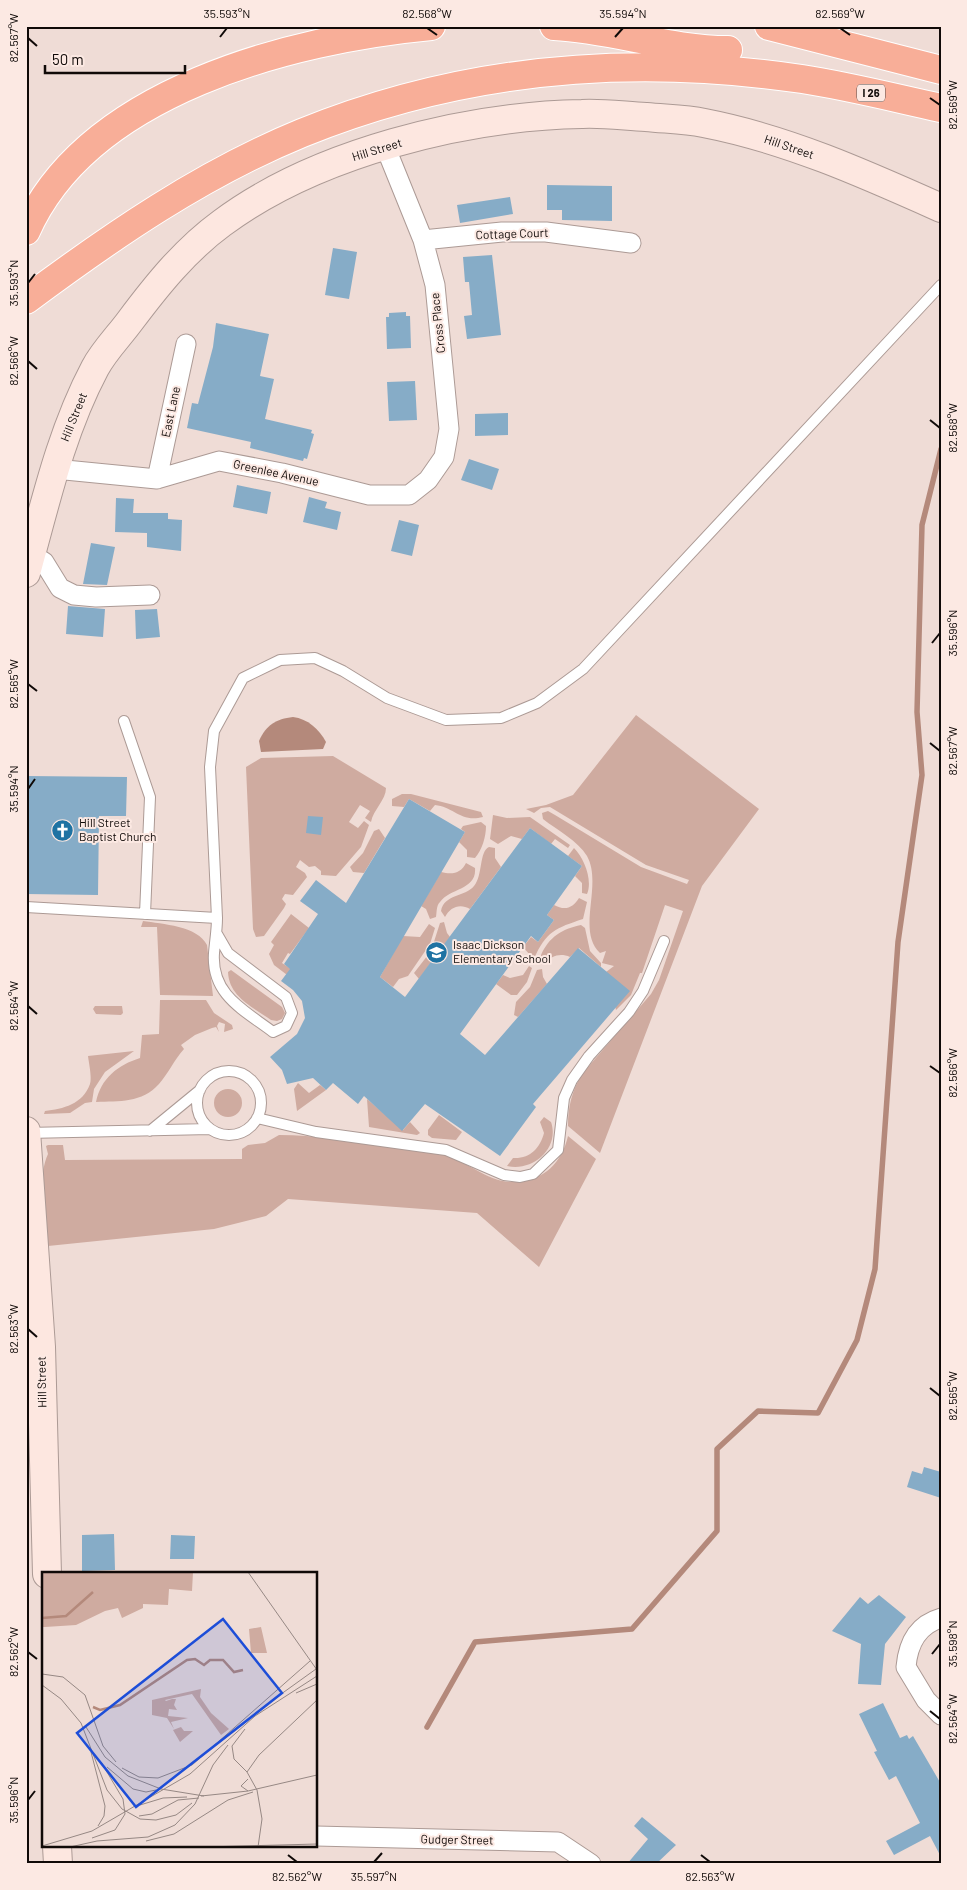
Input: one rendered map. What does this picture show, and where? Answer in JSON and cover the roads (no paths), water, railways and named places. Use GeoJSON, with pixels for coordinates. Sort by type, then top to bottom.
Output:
{"type":"FeatureCollection","features":[{"type":"Feature","properties":{"kind":"highway"},"geometry":{"type":"LineString","coordinates":[[26,231],[57,182],[86,150],[121,122],[166,96],[219,73],[279,53],[352,37],[430,26]]}},
{"type":"Feature","properties":{"kind":"highway"},"geometry":{"type":"LineString","coordinates":[[554,26],[579,27],[623,34],[702,50],[728,50]]}},
{"type":"Feature","properties":{"kind":"highway","name":"I 26"},"geometry":{"type":"LineString","coordinates":[[656,26],[706,39],[728,50],[801,79],[941,108]]}},
{"type":"Feature","properties":{"kind":"highway"},"geometry":{"type":"LineString","coordinates":[[769,26],[941,70]]}},
{"type":"Feature","properties":{"kind":"highway"},"geometry":{"type":"LineString","coordinates":[[830,26],[877,40],[899,58]]}},
{"type":"Feature","properties":{"kind":"highway"},"geometry":{"type":"LineString","coordinates":[[26,300],[116,235],[177,196],[301,133],[373,107],[442,88],[520,74],[596,67],[679,68],[801,79]]}},
{"type":"Feature","properties":{"kind":"street","name":"Hill Street"},"geometry":{"type":"LineString","coordinates":[[29,564],[54,469],[78,405],[96,366],[162,278],[196,244],[223,222],[283,186],[317,169],[385,146],[466,126],[540,116],[583,114],[702,122],[751,134],[850,167],[941,208]]}},
{"type":"Feature","properties":{"kind":"street","name":"Cross Place"},"geometry":{"type":"LineString","coordinates":[[385,146],[423,240],[434,285],[449,429],[444,457],[428,480],[409,495]]}},
{"type":"Feature","properties":{"kind":"street","name":"Cottage Court"},"geometry":{"type":"LineString","coordinates":[[423,240],[502,232],[546,232],[631,243]]}},
{"type":"Feature","properties":{"kind":"street","name":"East Lane"},"geometry":{"type":"LineString","coordinates":[[157,479],[186,344]]}},
{"type":"Feature","properties":{"kind":"street","name":"Greenlee Avenue"},"geometry":{"type":"LineString","coordinates":[[54,469],[157,479],[219,461],[282,473],[369,495],[409,495]]}},
{"type":"Feature","properties":{"kind":"street"},"geometry":{"type":"LineString","coordinates":[[29,564],[44,562],[60,588],[74,595],[96,597],[150,595]]}},
{"type":"Feature","properties":{"kind":"street","name":"Hill Street"},"geometry":{"type":"LineString","coordinates":[[26,1132],[41,1348],[46,1572]]}},
{"type":"Feature","properties":{"kind":"street"},"geometry":{"type":"LineString","coordinates":[[941,1618],[924,1625],[916,1634],[910,1643],[906,1667],[926,1700],[941,1715]]}},
{"type":"Feature","properties":{"kind":"street","name":"Gudger Street"},"geometry":{"type":"LineString","coordinates":[[318,1836],[558,1842],[591,1864]]}},
{"type":"Feature","properties":{"kind":"street"},"geometry":{"type":"LineString","coordinates":[[57,1848],[58,1864]]}},
{"type":"Feature","properties":{"kind":"lane"},"geometry":{"type":"LineString","coordinates":[[217,934],[228,953],[286,997],[292,1013],[286,1026],[273,1032],[225,995],[215,976],[214,953],[217,918],[210,767],[214,731],[242,678],[280,660],[315,658],[343,671],[387,698],[446,720],[501,718],[537,703],[583,669],[941,285]]}},
{"type":"Feature","properties":{"kind":"lane"},"geometry":{"type":"LineString","coordinates":[[124,721],[150,797],[145,914]]}},
{"type":"Feature","properties":{"kind":"lane"},"geometry":{"type":"LineString","coordinates":[[26,907],[217,918]]}},
{"type":"Feature","properties":{"kind":"lane"},"geometry":{"type":"LineString","coordinates":[[257,1118],[316,1132],[446,1150],[504,1175],[520,1177],[534,1174],[558,1150],[564,1098],[572,1080],[589,1056],[629,1012],[643,992],[664,941]]}},
{"type":"Feature","properties":{"kind":"lane"},"geometry":{"type":"LineString","coordinates":[[224,1072],[243,1074],[251,1080],[260,1098],[257,1118],[250,1127],[241,1133],[231,1135],[220,1134],[210,1129],[202,1121],[198,1111],[197,1100],[206,1080],[224,1072]]}},
{"type":"Feature","properties":{"kind":"lane"},"geometry":{"type":"LineString","coordinates":[[150,1131],[200,1090]]}},
{"type":"Feature","properties":{"kind":"lane"},"geometry":{"type":"LineString","coordinates":[[26,1132],[210,1129]]}},
{"type":"Feature","properties":{"kind":"waterway"},"geometry":{"type":"LineString","coordinates":[[427,1727],[475,1642],[632,1629],[717,1531],[717,1449],[758,1411],[818,1413],[857,1340],[875,1269],[898,942],[922,775],[917,712],[922,525],[941,449]]}},
{"type":"Feature","properties":{"kind":"place","name":"Hill Street Baptist Church"},"geometry":{"type":"Point","coordinates":[63,830]}},
{"type":"Feature","properties":{"kind":"place","name":"Isaac Dickson Elementary School"},"geometry":{"type":"Point","coordinates":[437,952]}}]}
